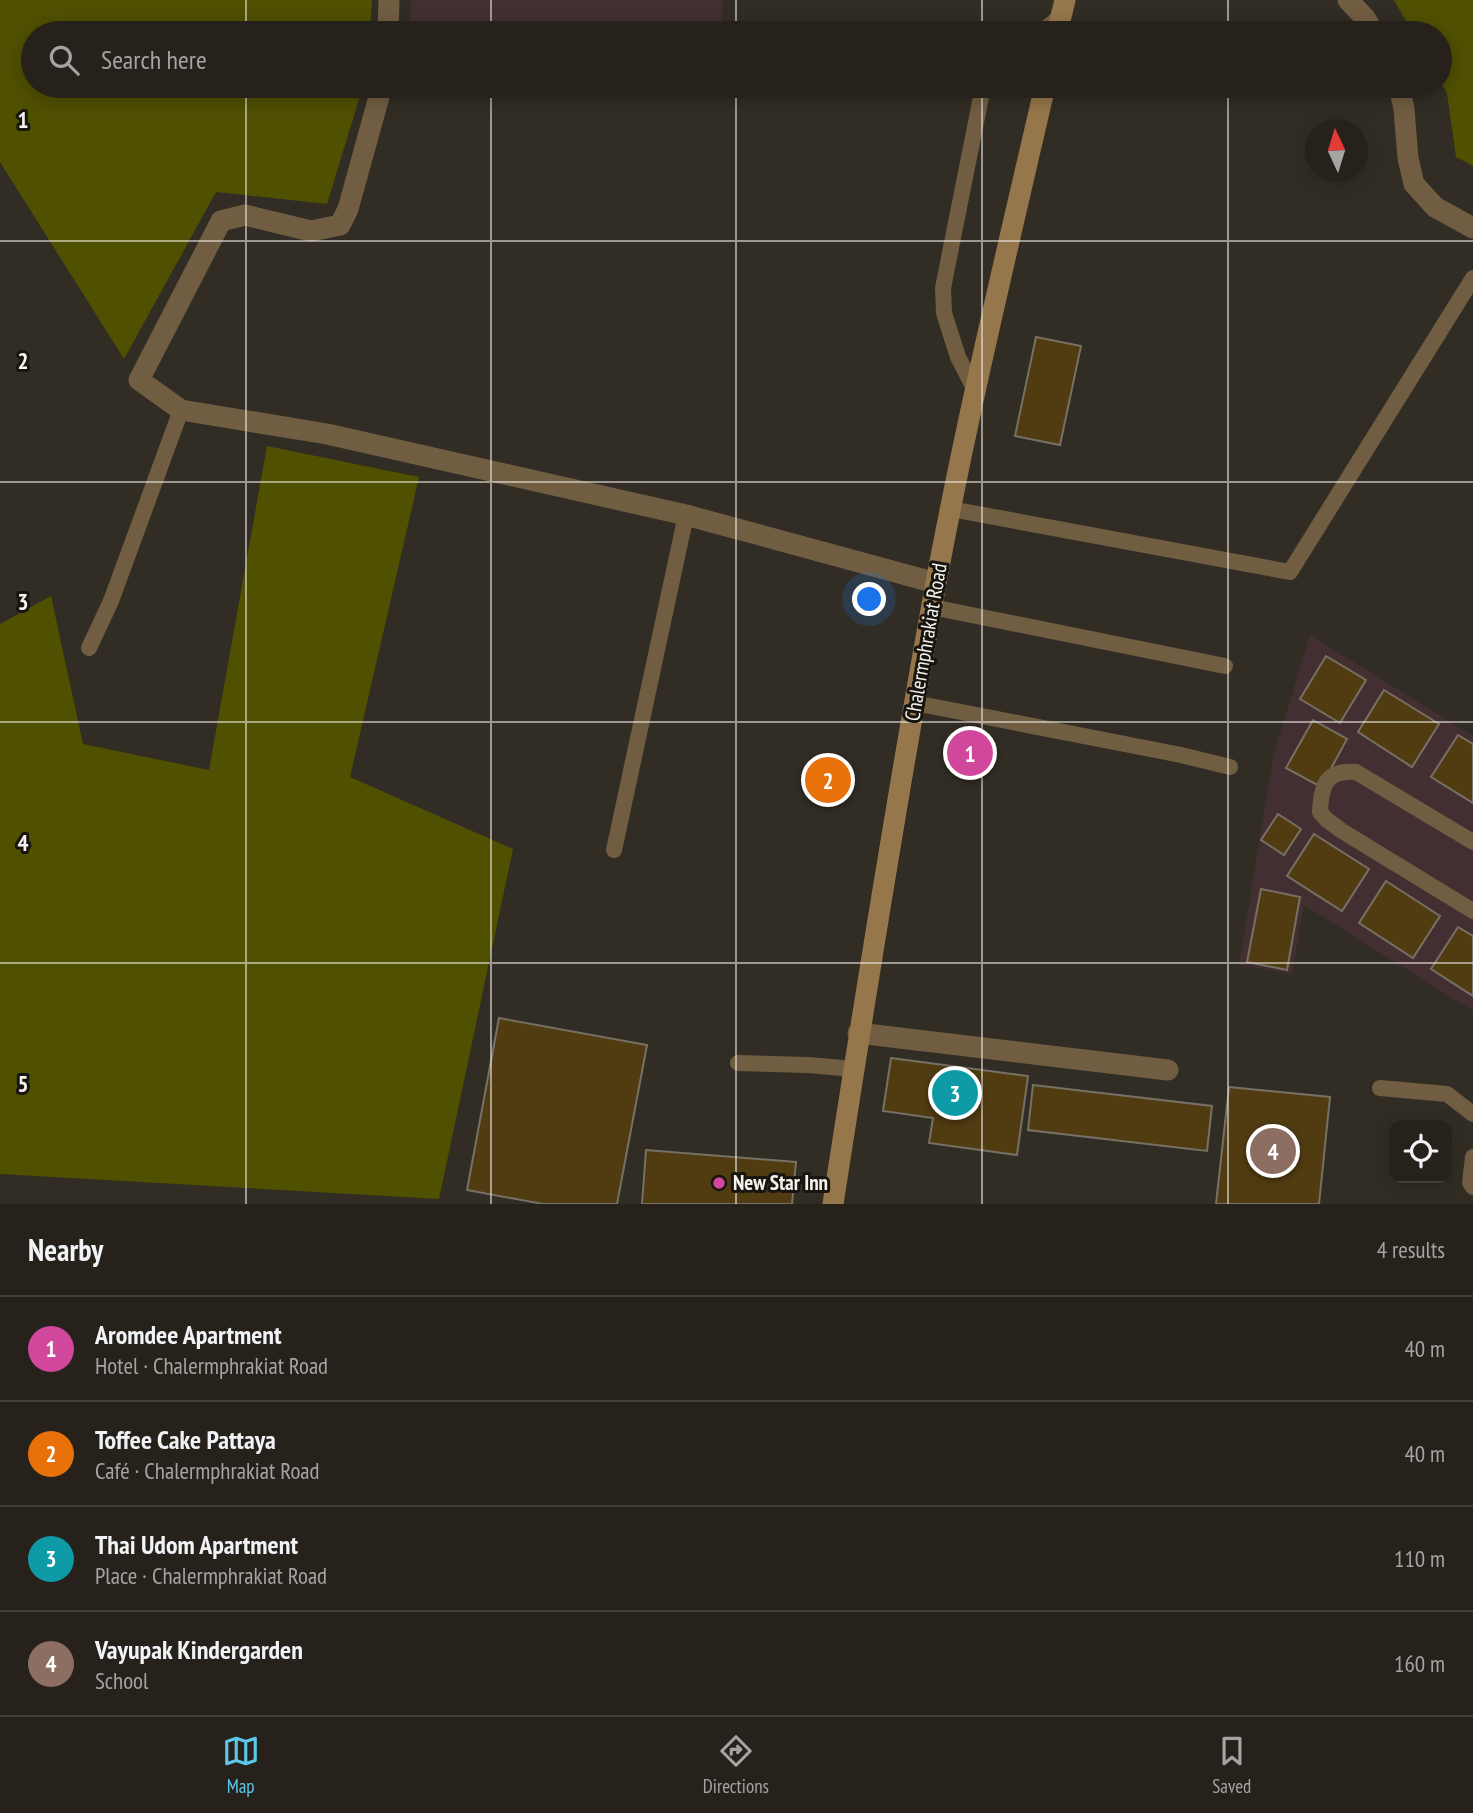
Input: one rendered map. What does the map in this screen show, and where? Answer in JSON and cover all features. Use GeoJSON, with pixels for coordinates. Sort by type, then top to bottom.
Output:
{"type":"FeatureCollection","features":[{"type":"Feature","properties":{"kind":"street"},"geometry":{"type":"LineString","coordinates":[[388,21],[389,0]]}},
{"type":"Feature","properties":{"kind":"street"},"geometry":{"type":"LineString","coordinates":[[1348,0],[1367,21]]}},
{"type":"Feature","properties":{"kind":"street"},"geometry":{"type":"LineString","coordinates":[[379,98],[348,209],[340,225],[311,231],[244,215],[221,221],[139,380],[181,410],[327,434],[686,515],[936,583]]}},
{"type":"Feature","properties":{"kind":"street","name":"Chalermphrakiat Road"},"geometry":{"type":"LineString","coordinates":[[833,1204],[858,1033],[936,583],[975,390],[1042,98]]}},
{"type":"Feature","properties":{"kind":"street"},"geometry":{"type":"LineString","coordinates":[[1402,98],[1408,158],[1414,184],[1435,207],[1473,228]]}},
{"type":"Feature","properties":{"kind":"street"},"geometry":{"type":"LineString","coordinates":[[858,1033],[1168,1070]]}},
{"type":"Feature","properties":{"kind":"lane"},"geometry":{"type":"LineString","coordinates":[[975,390],[958,356],[944,313],[943,288],[981,98]]}},
{"type":"Feature","properties":{"kind":"lane"},"geometry":{"type":"LineString","coordinates":[[951,509],[1290,572],[1473,278]]}},
{"type":"Feature","properties":{"kind":"lane"},"geometry":{"type":"LineString","coordinates":[[89,648],[111,601],[181,410]]}},
{"type":"Feature","properties":{"kind":"lane"},"geometry":{"type":"LineString","coordinates":[[614,850],[686,515]]}},
{"type":"Feature","properties":{"kind":"lane"},"geometry":{"type":"LineString","coordinates":[[932,607],[1225,666]]}},
{"type":"Feature","properties":{"kind":"lane"},"geometry":{"type":"LineString","coordinates":[[915,703],[1230,767]]}},
{"type":"Feature","properties":{"kind":"lane"},"geometry":{"type":"LineString","coordinates":[[1473,842],[1356,772],[1342,771],[1331,775],[1321,795],[1320,812],[1327,820],[1473,911]]}},
{"type":"Feature","properties":{"kind":"lane"},"geometry":{"type":"LineString","coordinates":[[738,1063],[854,1069]]}},
{"type":"Feature","properties":{"kind":"lane"},"geometry":{"type":"LineString","coordinates":[[1380,1088],[1447,1094],[1473,1114]]}},
{"type":"Feature","properties":{"kind":"lane"},"geometry":{"type":"LineString","coordinates":[[1473,1157],[1470,1184],[1473,1187]]}},
{"type":"Feature","properties":{"kind":"shaded area"},"geometry":{"type":"Polygon","coordinates":[[[0,0],[372,0],[371,21],[21,21],[21,98],[359,98],[327,204],[216,192],[124,359],[0,162],[0,0]]]}},
{"type":"Feature","properties":{"kind":"shaded area"},"geometry":{"type":"Polygon","coordinates":[[[411,0],[723,0],[721,21],[410,21],[411,0]]]}},
{"type":"Feature","properties":{"kind":"shaded area"},"geometry":{"type":"Polygon","coordinates":[[[1394,0],[1473,0],[1473,166],[1456,157],[1448,98],[1452,98],[1452,21],[1406,21],[1394,0]]]}},
{"type":"Feature","properties":{"kind":"shaded area"},"geometry":{"type":"Polygon","coordinates":[[[267,446],[419,477],[350,777],[513,849],[439,1199],[0,1174],[0,624],[51,596],[83,744],[209,770],[267,446]]]}},
{"type":"Feature","properties":{"kind":"shaded area"},"geometry":{"type":"Polygon","coordinates":[[[1310,635],[1473,736],[1473,1011],[1304,905],[1292,974],[1239,965],[1274,753],[1310,635]]]}},
{"type":"Feature","properties":{"kind":"building"},"geometry":{"type":"Polygon","coordinates":[[[1036,337],[1081,346],[1060,445],[1015,436],[1036,337]]]}},
{"type":"Feature","properties":{"kind":"building"},"geometry":{"type":"Polygon","coordinates":[[[1326,656],[1366,680],[1340,723],[1300,699],[1326,656]]]}},
{"type":"Feature","properties":{"kind":"building"},"geometry":{"type":"Polygon","coordinates":[[[1384,690],[1439,724],[1412,767],[1358,732],[1384,690]]]}},
{"type":"Feature","properties":{"kind":"building"},"geometry":{"type":"Polygon","coordinates":[[[1313,720],[1347,739],[1321,787],[1286,768],[1313,720]]]}},
{"type":"Feature","properties":{"kind":"building"},"geometry":{"type":"Polygon","coordinates":[[[1458,735],[1473,744],[1473,803],[1431,777],[1458,735]]]}},
{"type":"Feature","properties":{"kind":"building"},"geometry":{"type":"Polygon","coordinates":[[[1278,814],[1301,829],[1284,855],[1261,840],[1278,814]]]}},
{"type":"Feature","properties":{"kind":"building"},"geometry":{"type":"Polygon","coordinates":[[[1314,834],[1369,869],[1342,911],[1287,876],[1314,834]]]}},
{"type":"Feature","properties":{"kind":"building"},"geometry":{"type":"Polygon","coordinates":[[[1386,881],[1440,916],[1413,958],[1359,923],[1386,881]]]}},
{"type":"Feature","properties":{"kind":"building"},"geometry":{"type":"Polygon","coordinates":[[[1261,889],[1300,897],[1287,970],[1247,962],[1261,889]]]}},
{"type":"Feature","properties":{"kind":"building"},"geometry":{"type":"Polygon","coordinates":[[[1458,927],[1473,936],[1473,996],[1431,969],[1458,927]]]}},
{"type":"Feature","properties":{"kind":"building"},"geometry":{"type":"Polygon","coordinates":[[[499,1018],[647,1045],[617,1204],[543,1204],[467,1190],[499,1018]]]}},
{"type":"Feature","properties":{"kind":"building"},"geometry":{"type":"Polygon","coordinates":[[[891,1058],[1028,1076],[1017,1155],[929,1143],[933,1118],[883,1111],[891,1058]]]}},
{"type":"Feature","properties":{"kind":"building"},"geometry":{"type":"Polygon","coordinates":[[[1033,1085],[1212,1106],[1207,1151],[1028,1130],[1033,1085]]]}},
{"type":"Feature","properties":{"kind":"building"},"geometry":{"type":"Polygon","coordinates":[[[1229,1087],[1330,1097],[1319,1204],[1216,1204],[1229,1087]]]}},
{"type":"Feature","properties":{"kind":"building","name":"New Star Inn"},"geometry":{"type":"Polygon","coordinates":[[[646,1150],[796,1162],[792,1204],[642,1204],[646,1150]]]}},
{"type":"Feature","properties":{"kind":"place","name":"Aromdee Apartment"},"geometry":{"type":"Point","coordinates":[970,753]}},
{"type":"Feature","properties":{"kind":"place","name":"Toffee Cake Pattaya"},"geometry":{"type":"Point","coordinates":[828,780]}},
{"type":"Feature","properties":{"kind":"place","name":"Thai Udom Apartment"},"geometry":{"type":"Point","coordinates":[955,1093]}},
{"type":"Feature","properties":{"kind":"place","name":"Vayupak Kindergarden"},"geometry":{"type":"Point","coordinates":[1273,1151]}},
{"type":"Feature","properties":{"kind":"place","name":"New Star Inn"},"geometry":{"type":"Point","coordinates":[719,1183]}}]}
